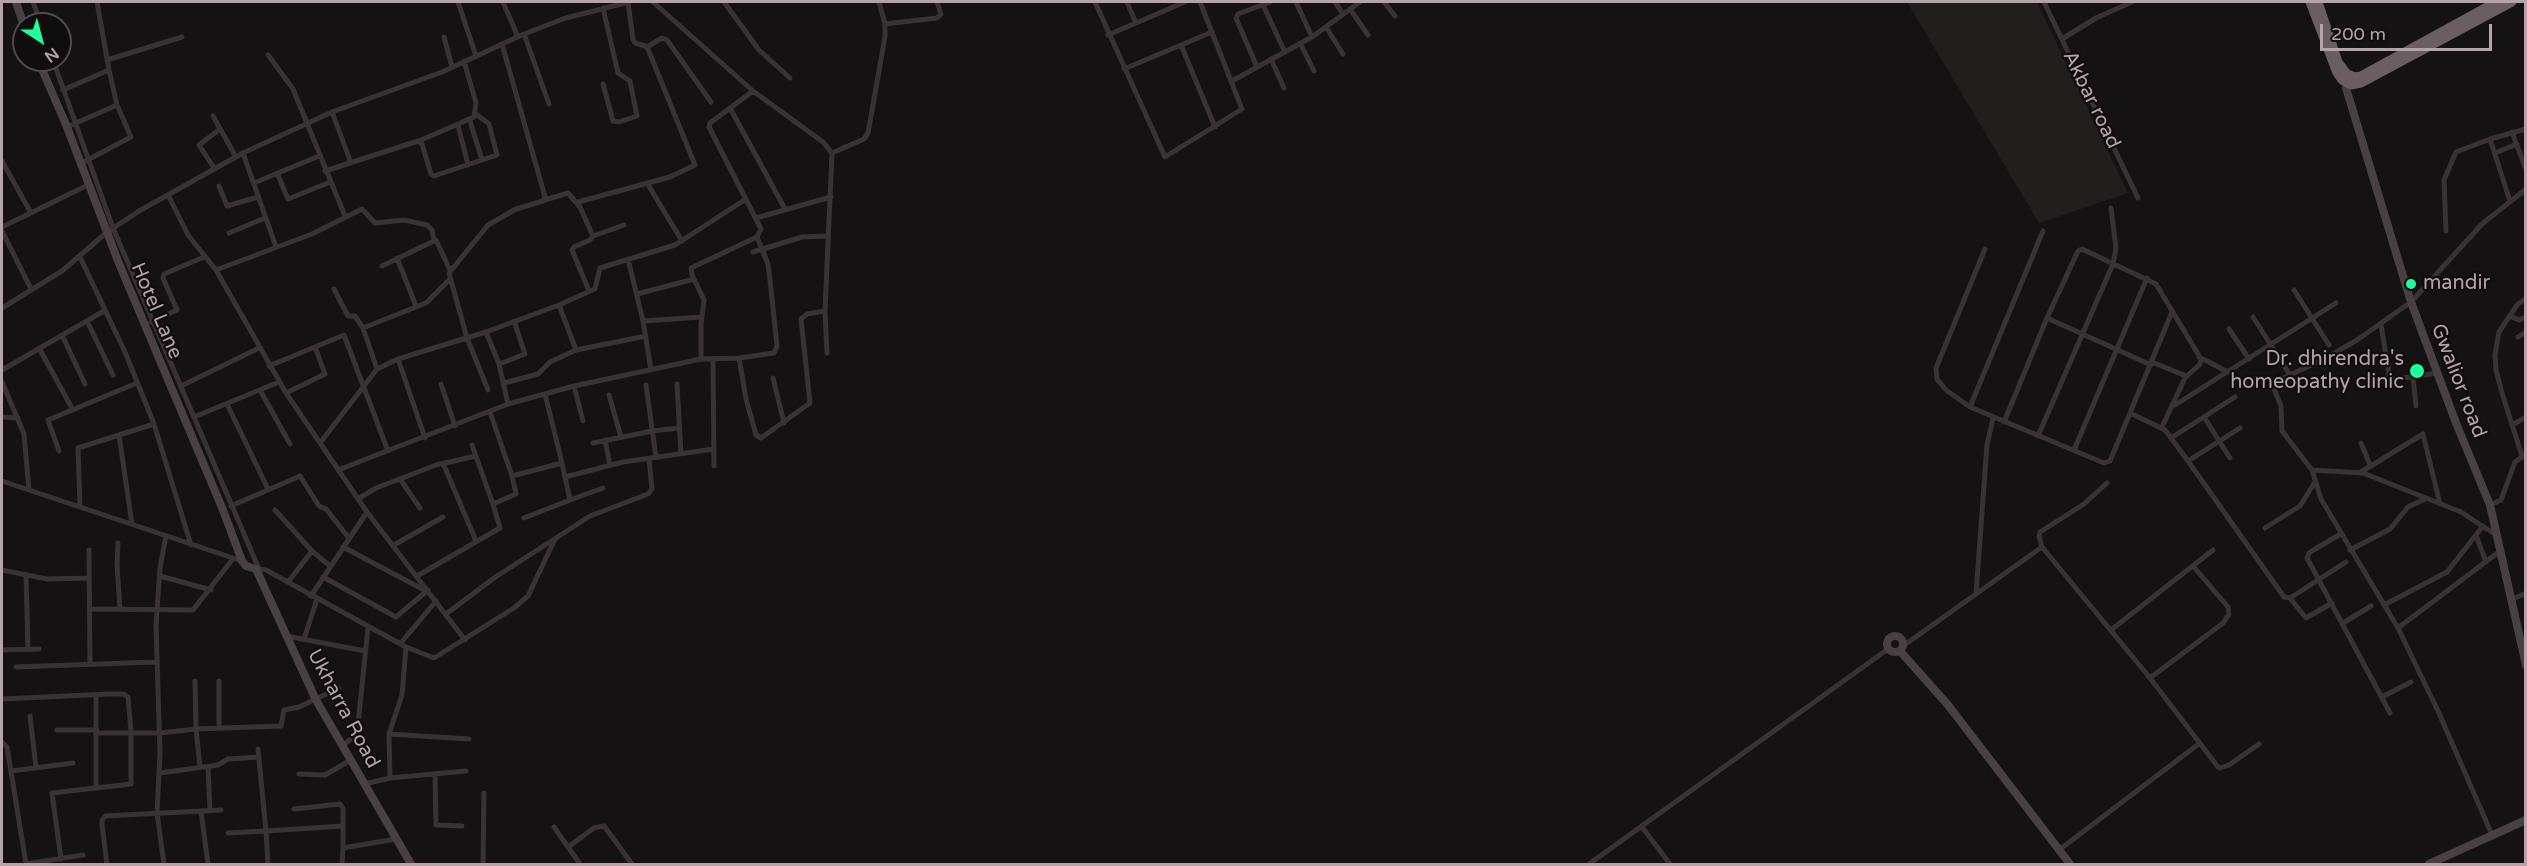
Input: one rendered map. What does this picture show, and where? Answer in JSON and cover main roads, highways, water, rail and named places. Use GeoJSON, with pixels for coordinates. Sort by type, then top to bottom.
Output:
{"type":"FeatureCollection","features":[{"type":"Feature","properties":{"kind":"highway"},"geometry":{"type":"LineString","coordinates":[[2310,2],[2332,64],[2348,80],[2361,83],[2512,2]]}},
{"type":"Feature","properties":{"kind":"highway"},"geometry":{"type":"LineString","coordinates":[[2318,2],[2338,62],[2348,80]]}},
{"type":"Feature","properties":{"kind":"highway"},"geometry":{"type":"LineString","coordinates":[[2348,80],[2361,76],[2496,2]]}},
{"type":"Feature","properties":{"kind":"place","name":"mandir"},"geometry":{"type":"Point","coordinates":[2411,284]}},
{"type":"Feature","properties":{"kind":"place","name":"Dr. dhirendra's homeopathy clinic"},"geometry":{"type":"Point","coordinates":[2417,371]}}]}
